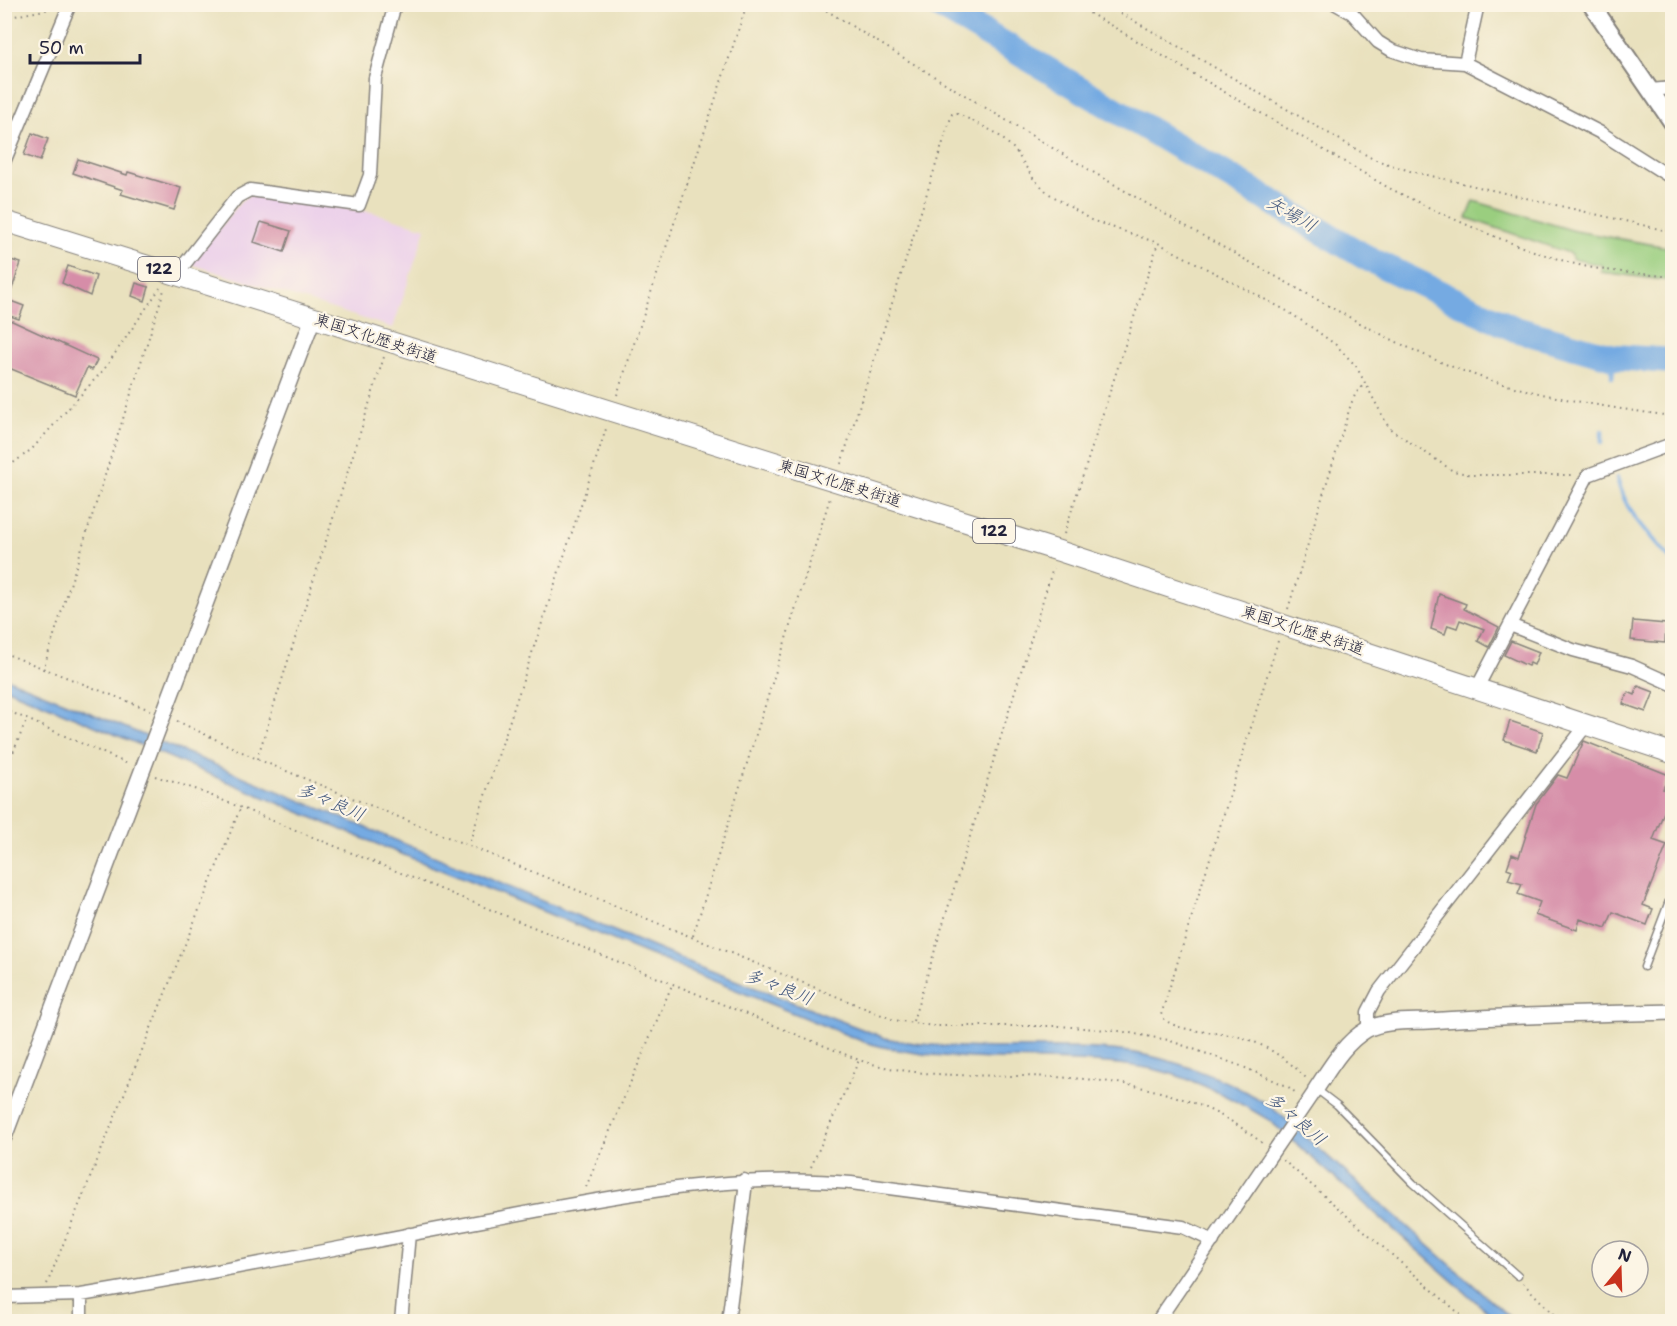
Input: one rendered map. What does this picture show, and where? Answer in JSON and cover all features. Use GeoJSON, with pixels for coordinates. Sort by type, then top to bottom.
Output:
{"type":"FeatureCollection","features":[{"type":"Feature","properties":{"kind":"highway","name":"東国文化歴史街道"},"geometry":{"type":"LineString","coordinates":[[4,221],[1059,551],[1478,686],[1672,753]]}},
{"type":"Feature","properties":{"kind":"main road"},"geometry":{"type":"LineString","coordinates":[[1591,4],[1672,122]]}},
{"type":"Feature","properties":{"kind":"street"},"geometry":{"type":"LineString","coordinates":[[171,273],[237,197],[250,190],[359,205],[370,176],[375,78],[395,4]]}},
{"type":"Feature","properties":{"kind":"street"},"geometry":{"type":"LineString","coordinates":[[1336,4],[1361,21],[1378,42],[1391,50],[1421,60],[1465,63],[1601,133],[1672,178]]}},
{"type":"Feature","properties":{"kind":"street"},"geometry":{"type":"LineString","coordinates":[[1465,63],[1478,4]]}},
{"type":"Feature","properties":{"kind":"street"},"geometry":{"type":"LineString","coordinates":[[4,162],[70,5]]}},
{"type":"Feature","properties":{"kind":"street"},"geometry":{"type":"LineString","coordinates":[[1651,90],[1672,88]]}},
{"type":"Feature","properties":{"kind":"street"},"geometry":{"type":"LineString","coordinates":[[4,1137],[313,318]]}},
{"type":"Feature","properties":{"kind":"street"},"geometry":{"type":"LineString","coordinates":[[1478,686],[1588,475],[1672,444]]}},
{"type":"Feature","properties":{"kind":"street"},"geometry":{"type":"LineString","coordinates":[[1510,625],[1573,650],[1632,666],[1672,684]]}},
{"type":"Feature","properties":{"kind":"street"},"geometry":{"type":"LineString","coordinates":[[1368,1029],[1368,1012],[1378,991],[1588,723]]}},
{"type":"Feature","properties":{"kind":"street"},"geometry":{"type":"LineString","coordinates":[[1156,1322],[1337,1057],[1355,1038],[1368,1029],[1387,1024],[1454,1019],[1672,1012]]}},
{"type":"Feature","properties":{"kind":"street"},"geometry":{"type":"LineString","coordinates":[[4,1297],[81,1296],[585,1202],[744,1180],[805,1179],[851,1183],[1183,1227],[1213,1241]]}},
{"type":"Feature","properties":{"kind":"street"},"geometry":{"type":"LineString","coordinates":[[729,1322],[745,1190],[744,1180]]}},
{"type":"Feature","properties":{"kind":"street"},"geometry":{"type":"LineString","coordinates":[[401,1322],[409,1234]]}},
{"type":"Feature","properties":{"kind":"street"},"geometry":{"type":"LineString","coordinates":[[81,1296],[81,1322]]}},
{"type":"Feature","properties":{"kind":"lane"},"geometry":{"type":"LineString","coordinates":[[1644,967],[1672,893]]}},
{"type":"Feature","properties":{"kind":"lane"},"geometry":{"type":"LineString","coordinates":[[1308,1098],[1336,1105],[1413,1183],[1518,1276]]}},
{"type":"Feature","properties":{"kind":"path"},"geometry":{"type":"LineString","coordinates":[[470,842],[747,4]]}},
{"type":"Feature","properties":{"kind":"path"},"geometry":{"type":"LineString","coordinates":[[816,4],[1161,213],[1339,312],[1433,358],[1505,385],[1585,403],[1672,416]]}},
{"type":"Feature","properties":{"kind":"path"},"geometry":{"type":"LineString","coordinates":[[1074,4],[1389,188],[1436,212],[1489,234],[1569,262],[1672,277]]}},
{"type":"Feature","properties":{"kind":"path"},"geometry":{"type":"LineString","coordinates":[[1105,4],[1373,159],[1410,171],[1672,232]]}},
{"type":"Feature","properties":{"kind":"path"},"geometry":{"type":"LineString","coordinates":[[4,18],[70,5]]}},
{"type":"Feature","properties":{"kind":"path"},"geometry":{"type":"LineString","coordinates":[[693,936],[952,114],[957,113],[996,133],[1015,150],[1033,178],[1048,193],[1091,220],[1158,243],[1287,311],[1314,329],[1336,345],[1356,366],[1389,428],[1453,471],[1472,475],[1588,475]]}},
{"type":"Feature","properties":{"kind":"path"},"geometry":{"type":"LineString","coordinates":[[913,1021],[1059,551],[1158,243]]}},
{"type":"Feature","properties":{"kind":"path"},"geometry":{"type":"LineString","coordinates":[[4,470],[32,449],[105,369],[171,273]]}},
{"type":"Feature","properties":{"kind":"path"},"geometry":{"type":"LineString","coordinates":[[43,670],[171,273]]}},
{"type":"Feature","properties":{"kind":"path"},"geometry":{"type":"LineString","coordinates":[[257,759],[389,342]]}},
{"type":"Feature","properties":{"kind":"path"},"geometry":{"type":"LineString","coordinates":[[1308,1098],[1290,1062],[1247,1039],[1226,1033],[1178,1027],[1166,1023],[1161,1015],[1351,404],[1365,382]]}},
{"type":"Feature","properties":{"kind":"path"},"geometry":{"type":"LineString","coordinates":[[4,653],[162,716],[257,759],[894,1020],[913,1021],[933,1026],[1060,1026],[1139,1035],[1168,1041],[1241,1066],[1308,1098]]}},
{"type":"Feature","properties":{"kind":"path"},"geometry":{"type":"LineString","coordinates":[[4,709],[240,809],[885,1069],[927,1075],[1091,1078],[1162,1091],[1211,1108],[1241,1125],[1274,1149],[1469,1322]]}},
{"type":"Feature","properties":{"kind":"path"},"geometry":{"type":"LineString","coordinates":[[4,774],[27,719]]}},
{"type":"Feature","properties":{"kind":"path"},"geometry":{"type":"LineString","coordinates":[[41,1298],[240,809]]}},
{"type":"Feature","properties":{"kind":"path"},"geometry":{"type":"LineString","coordinates":[[585,1202],[584,1191],[672,985]]}},
{"type":"Feature","properties":{"kind":"path"},"geometry":{"type":"LineString","coordinates":[[805,1179],[859,1060]]}},
{"type":"Feature","properties":{"kind":"path"},"geometry":{"type":"LineString","coordinates":[[1518,1276],[1532,1294],[1561,1322]]}},
{"type":"Feature","properties":{"kind":"shaded area"},"geometry":{"type":"Polygon","coordinates":[[[250,195],[371,212],[426,228],[393,328],[191,264],[242,200],[250,195]]]}},
{"type":"Feature","properties":{"kind":"green space"},"geometry":{"type":"Polygon","coordinates":[[[1474,201],[1575,231],[1672,248],[1672,281],[1601,272],[1602,265],[1572,259],[1572,254],[1467,218],[1474,201]]]}},
{"type":"Feature","properties":{"kind":"water"},"geometry":{"type":"Polygon","coordinates":[[[4,677],[691,963],[885,1038],[942,1046],[1112,1050],[1155,1057],[1223,1081],[1244,1091],[1281,1115],[1514,1321],[1498,1321],[1269,1120],[1210,1089],[1163,1071],[1112,1063],[969,1058],[899,1050],[864,1042],[330,825],[5,688],[4,677]]]}},
{"type":"Feature","properties":{"kind":"building"},"geometry":{"type":"Polygon","coordinates":[[[32,133],[48,139],[40,161],[24,155],[32,133]]]}},
{"type":"Feature","properties":{"kind":"building"},"geometry":{"type":"Polygon","coordinates":[[[78,159],[127,175],[128,172],[181,188],[174,210],[121,194],[123,190],[73,173],[78,159]]]}},
{"type":"Feature","properties":{"kind":"building"},"geometry":{"type":"Polygon","coordinates":[[[261,222],[291,231],[284,252],[254,242],[261,222]]]}},
{"type":"Feature","properties":{"kind":"building"},"geometry":{"type":"Polygon","coordinates":[[[4,258],[21,263],[8,300],[24,306],[19,319],[4,314],[4,258]]]}},
{"type":"Feature","properties":{"kind":"building"},"geometry":{"type":"Polygon","coordinates":[[[68,266],[96,276],[90,296],[62,283],[68,266]]]}},
{"type":"Feature","properties":{"kind":"building"},"geometry":{"type":"Polygon","coordinates":[[[136,283],[149,287],[145,301],[132,296],[136,283]]]}},
{"type":"Feature","properties":{"kind":"building"},"geometry":{"type":"Polygon","coordinates":[[[10,320],[97,360],[92,370],[87,368],[75,395],[4,366],[4,335],[10,320]]]}},
{"type":"Feature","properties":{"kind":"building"},"geometry":{"type":"Polygon","coordinates":[[[1439,594],[1466,604],[1464,609],[1499,627],[1489,647],[1478,641],[1484,629],[1460,620],[1457,628],[1448,625],[1445,634],[1431,629],[1439,594]]]}},
{"type":"Feature","properties":{"kind":"building"},"geometry":{"type":"Polygon","coordinates":[[[1633,621],[1666,624],[1665,643],[1631,640],[1633,621]]]}},
{"type":"Feature","properties":{"kind":"building"},"geometry":{"type":"Polygon","coordinates":[[[1511,641],[1539,652],[1534,665],[1530,663],[1528,666],[1504,655],[1511,641]]]}},
{"type":"Feature","properties":{"kind":"building"},"geometry":{"type":"Polygon","coordinates":[[[1638,686],[1654,692],[1646,712],[1623,704],[1628,692],[1635,695],[1638,686]]]}},
{"type":"Feature","properties":{"kind":"building"},"geometry":{"type":"Polygon","coordinates":[[[1510,721],[1543,732],[1537,751],[1504,740],[1510,721]]]}},
{"type":"Feature","properties":{"kind":"building"},"geometry":{"type":"Polygon","coordinates":[[[1584,741],[1669,775],[1663,789],[1672,792],[1653,840],[1667,845],[1643,905],[1653,909],[1647,925],[1613,912],[1606,928],[1580,919],[1577,930],[1535,915],[1540,902],[1518,894],[1522,884],[1508,880],[1512,870],[1507,868],[1512,854],[1519,857],[1536,804],[1558,775],[1567,778],[1584,741]]]}},
{"type":"Feature","properties":{"kind":"waterway","name":"矢場川"},"geometry":{"type":"LineString","coordinates":[[936,4],[1367,258],[1515,329],[1614,357],[1672,361]]}},
{"type":"Feature","properties":{"kind":"waterway"},"geometry":{"type":"LineString","coordinates":[[1612,377],[1614,357]]}},
{"type":"Feature","properties":{"kind":"waterway"},"geometry":{"type":"LineString","coordinates":[[1602,431],[1602,442]]}},
{"type":"Feature","properties":{"kind":"waterway"},"geometry":{"type":"LineString","coordinates":[[1617,478],[1632,513],[1672,561]]}},
{"type":"Feature","properties":{"kind":"water label","name":"多々良川"},"geometry":{"type":"Point","coordinates":[331,802]}},
{"type":"Feature","properties":{"kind":"water label","name":"多々良川"},"geometry":{"type":"Point","coordinates":[779,987]}},
{"type":"Feature","properties":{"kind":"water label","name":"多々良川"},"geometry":{"type":"Point","coordinates":[1296,1119]}}]}
